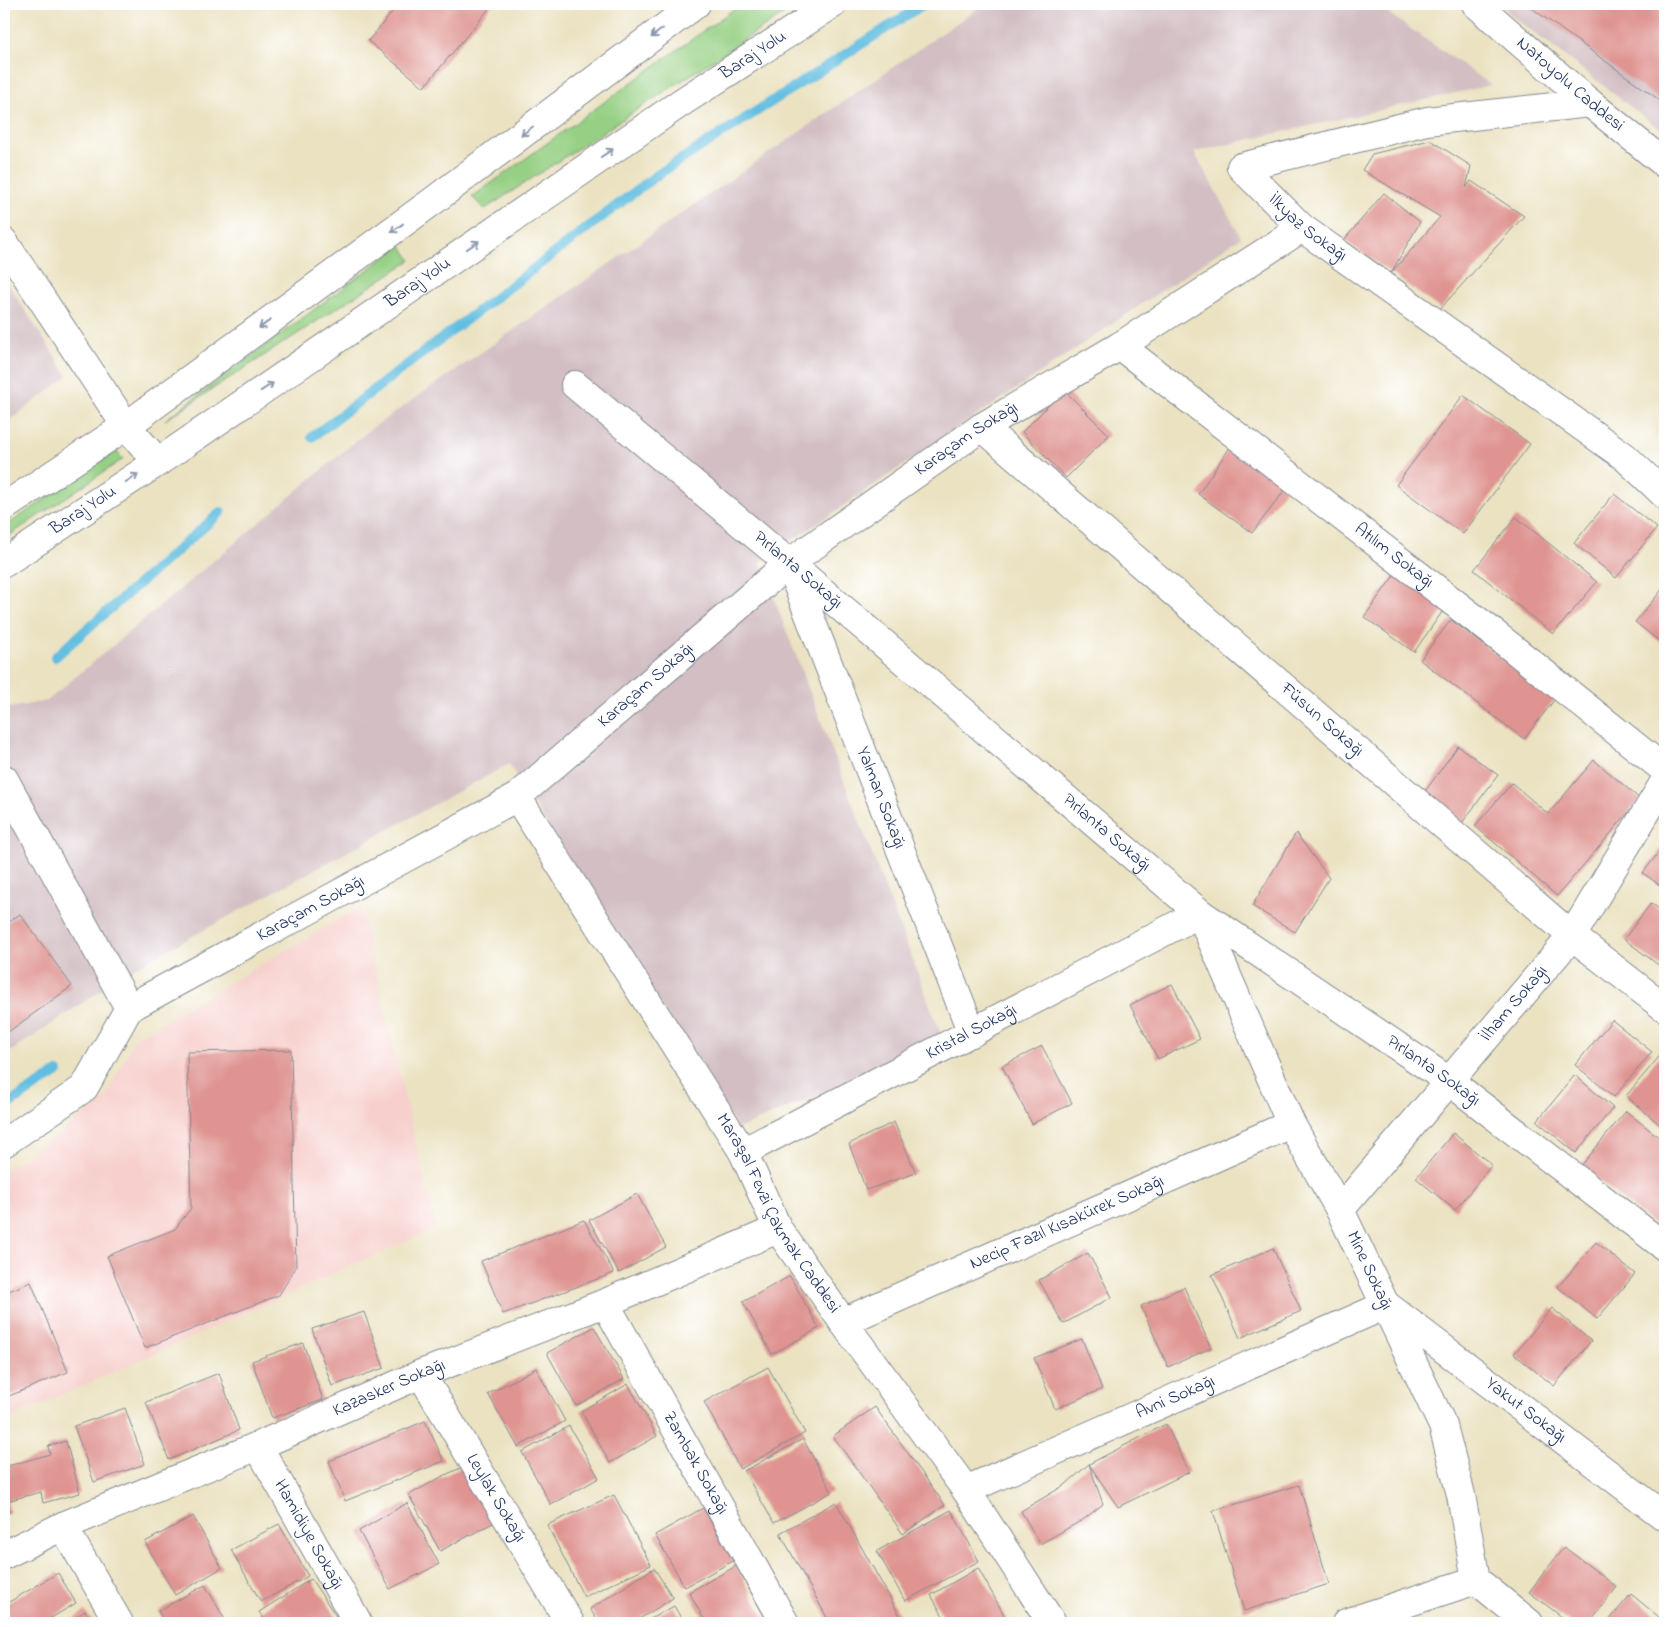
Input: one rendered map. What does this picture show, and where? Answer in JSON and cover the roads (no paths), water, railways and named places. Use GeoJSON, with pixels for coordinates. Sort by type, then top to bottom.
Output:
{"type":"FeatureCollection","features":[{"type":"Feature","properties":{"kind":"street"},"geometry":{"type":"LineString","coordinates":[[4,507],[126,426],[441,196],[696,4]]}},
{"type":"Feature","properties":{"kind":"street","name":"Baraj Yolu"},"geometry":{"type":"LineString","coordinates":[[4,563],[158,462],[682,102],[833,4]]}},
{"type":"Feature","properties":{"kind":"street","name":"Natoyolu Caddesi"},"geometry":{"type":"LineString","coordinates":[[1478,7],[1590,103],[1665,164]]}},
{"type":"Feature","properties":{"kind":"street","name":"İlkyaz Sokağı"},"geometry":{"type":"LineString","coordinates":[[1590,103],[1427,121],[1241,167],[1302,228],[1625,457],[1665,495]]}},
{"type":"Feature","properties":{"kind":"street","name":"Karaçam Sokağı"},"geometry":{"type":"LineString","coordinates":[[129,1008],[516,797],[789,563],[982,427],[1120,346],[1302,228]]}},
{"type":"Feature","properties":{"kind":"street"},"geometry":{"type":"LineString","coordinates":[[4,242],[126,426],[158,462]]}},
{"type":"Feature","properties":{"kind":"street","name":"Atılım Sokağı"},"geometry":{"type":"LineString","coordinates":[[1120,346],[1492,631],[1665,770]]}},
{"type":"Feature","properties":{"kind":"street","name":"Pırlanta Sokağı"},"geometry":{"type":"LineString","coordinates":[[575,384],[789,563],[1200,913],[1450,1082],[1665,1247]]}},
{"type":"Feature","properties":{"kind":"street","name":"Füsun Sokağı"},"geometry":{"type":"LineString","coordinates":[[982,427],[1572,936],[1665,1008]]}},
{"type":"Feature","properties":{"kind":"street","name":"Yalman Sokağı"},"geometry":{"type":"LineString","coordinates":[[789,563],[972,1033]]}},
{"type":"Feature","properties":{"kind":"street"},"geometry":{"type":"LineString","coordinates":[[4,778],[129,1008],[84,1088],[4,1143]]}},
{"type":"Feature","properties":{"kind":"street","name":"İlham Sokağı"},"geometry":{"type":"LineString","coordinates":[[1340,1210],[1572,936],[1665,781]]}},
{"type":"Feature","properties":{"kind":"street","name":"Maraşal Fevzi Çakmak Caddesi"},"geometry":{"type":"LineString","coordinates":[[516,797],[743,1152],[778,1228],[843,1322],[966,1490],[1052,1623]]}},
{"type":"Feature","properties":{"kind":"street","name":"Kristal Sokağı"},"geometry":{"type":"LineString","coordinates":[[743,1152],[1200,913]]}},
{"type":"Feature","properties":{"kind":"street","name":"Mine Sokağı"},"geometry":{"type":"LineString","coordinates":[[1200,913],[1291,1124],[1340,1210],[1443,1426],[1461,1495],[1476,1580]]}},
{"type":"Feature","properties":{"kind":"street","name":"Necip Fazıl Kısakürek Sokağı"},"geometry":{"type":"LineString","coordinates":[[843,1322],[1291,1124]]}},
{"type":"Feature","properties":{"kind":"street","name":"Kazasker Sokağı"},"geometry":{"type":"LineString","coordinates":[[4,1555],[63,1526],[258,1446],[421,1374],[605,1303],[778,1228]]}},
{"type":"Feature","properties":{"kind":"street","name":"Zambak Sokağı"},"geometry":{"type":"LineString","coordinates":[[605,1303],[786,1623]]}},
{"type":"Feature","properties":{"kind":"street","name":"Avni Sokağı"},"geometry":{"type":"LineString","coordinates":[[966,1490],[1386,1305]]}},
{"type":"Feature","properties":{"kind":"street","name":"Yakut Sokağı"},"geometry":{"type":"LineString","coordinates":[[1386,1305],[1665,1517]]}},
{"type":"Feature","properties":{"kind":"street","name":"Leylak Sokağı"},"geometry":{"type":"LineString","coordinates":[[421,1374],[570,1623]]}},
{"type":"Feature","properties":{"kind":"street","name":"Hamidiye Sokağı"},"geometry":{"type":"LineString","coordinates":[[258,1446],[358,1623]]}},
{"type":"Feature","properties":{"kind":"street"},"geometry":{"type":"LineString","coordinates":[[63,1526],[119,1623]]}},
{"type":"Feature","properties":{"kind":"street"},"geometry":{"type":"LineString","coordinates":[[1346,1623],[1476,1580],[1529,1623]]}},
{"type":"Feature","properties":{"kind":"waterway"},"geometry":{"type":"LineString","coordinates":[[312,437],[657,175],[924,4]]}},
{"type":"Feature","properties":{"kind":"waterway"},"geometry":{"type":"LineString","coordinates":[[55,657],[221,512]]}},
{"type":"Feature","properties":{"kind":"waterway"},"geometry":{"type":"LineString","coordinates":[[4,1107],[58,1072]]}}]}
